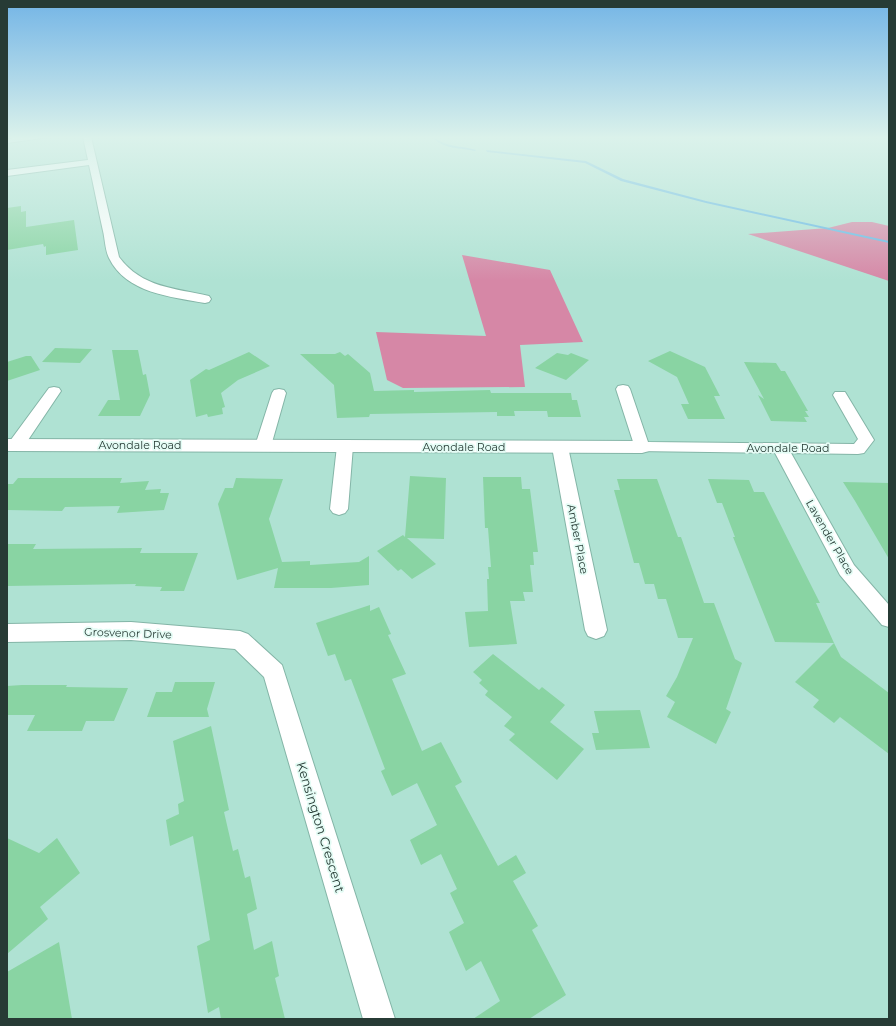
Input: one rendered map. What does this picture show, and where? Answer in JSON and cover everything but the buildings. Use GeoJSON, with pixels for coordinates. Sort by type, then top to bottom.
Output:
{"type":"FeatureCollection","features":[{"type":"Feature","properties":{"kind":"street"},"geometry":{"type":"LineString","coordinates":[[98,185],[114,257],[121,269],[134,280],[159,290],[205,298]]}},
{"type":"Feature","properties":{"kind":"street"},"geometry":{"type":"LineString","coordinates":[[623,389],[642,447]]}},
{"type":"Feature","properties":{"kind":"street"},"geometry":{"type":"LineString","coordinates":[[11,445],[54,391]]}},
{"type":"Feature","properties":{"kind":"street"},"geometry":{"type":"LineString","coordinates":[[263,446],[279,393]]}},
{"type":"Feature","properties":{"kind":"street","name":"Avondale Road"},"geometry":{"type":"LineString","coordinates":[[11,445],[858,449],[866,440],[840,395]]}},
{"type":"Feature","properties":{"kind":"street"},"geometry":{"type":"LineString","coordinates":[[339,509],[345,446]]}},
{"type":"Feature","properties":{"kind":"street","name":"Amber Place"},"geometry":{"type":"LineString","coordinates":[[560,447],[596,630]]}},
{"type":"Feature","properties":{"kind":"street","name":"Lavender Place"},"geometry":{"type":"LineString","coordinates":[[780,448],[847,570],[889,619]]}},
{"type":"Feature","properties":{"kind":"street","name":"Grosvenor Drive"},"geometry":{"type":"LineString","coordinates":[[7,633],[131,631],[240,640],[246,645]]}},
{"type":"Feature","properties":{"kind":"street","name":"Kensington Crescent"},"geometry":{"type":"LineString","coordinates":[[246,645],[274,672],[379,1019]]}},
{"type":"Feature","properties":{"kind":"shaded area"},"geometry":{"type":"Polygon","coordinates":[[[852,222],[872,222],[889,226],[889,281],[748,234],[828,228],[852,222]]]}},
{"type":"Feature","properties":{"kind":"shaded area"},"geometry":{"type":"Polygon","coordinates":[[[462,255],[550,270],[583,342],[520,345],[525,387],[403,388],[387,380],[376,332],[486,336],[462,255]]]}},
{"type":"Feature","properties":{"kind":"waterway"},"geometry":{"type":"LineString","coordinates":[[641,185],[706,202],[889,242]]}}]}
